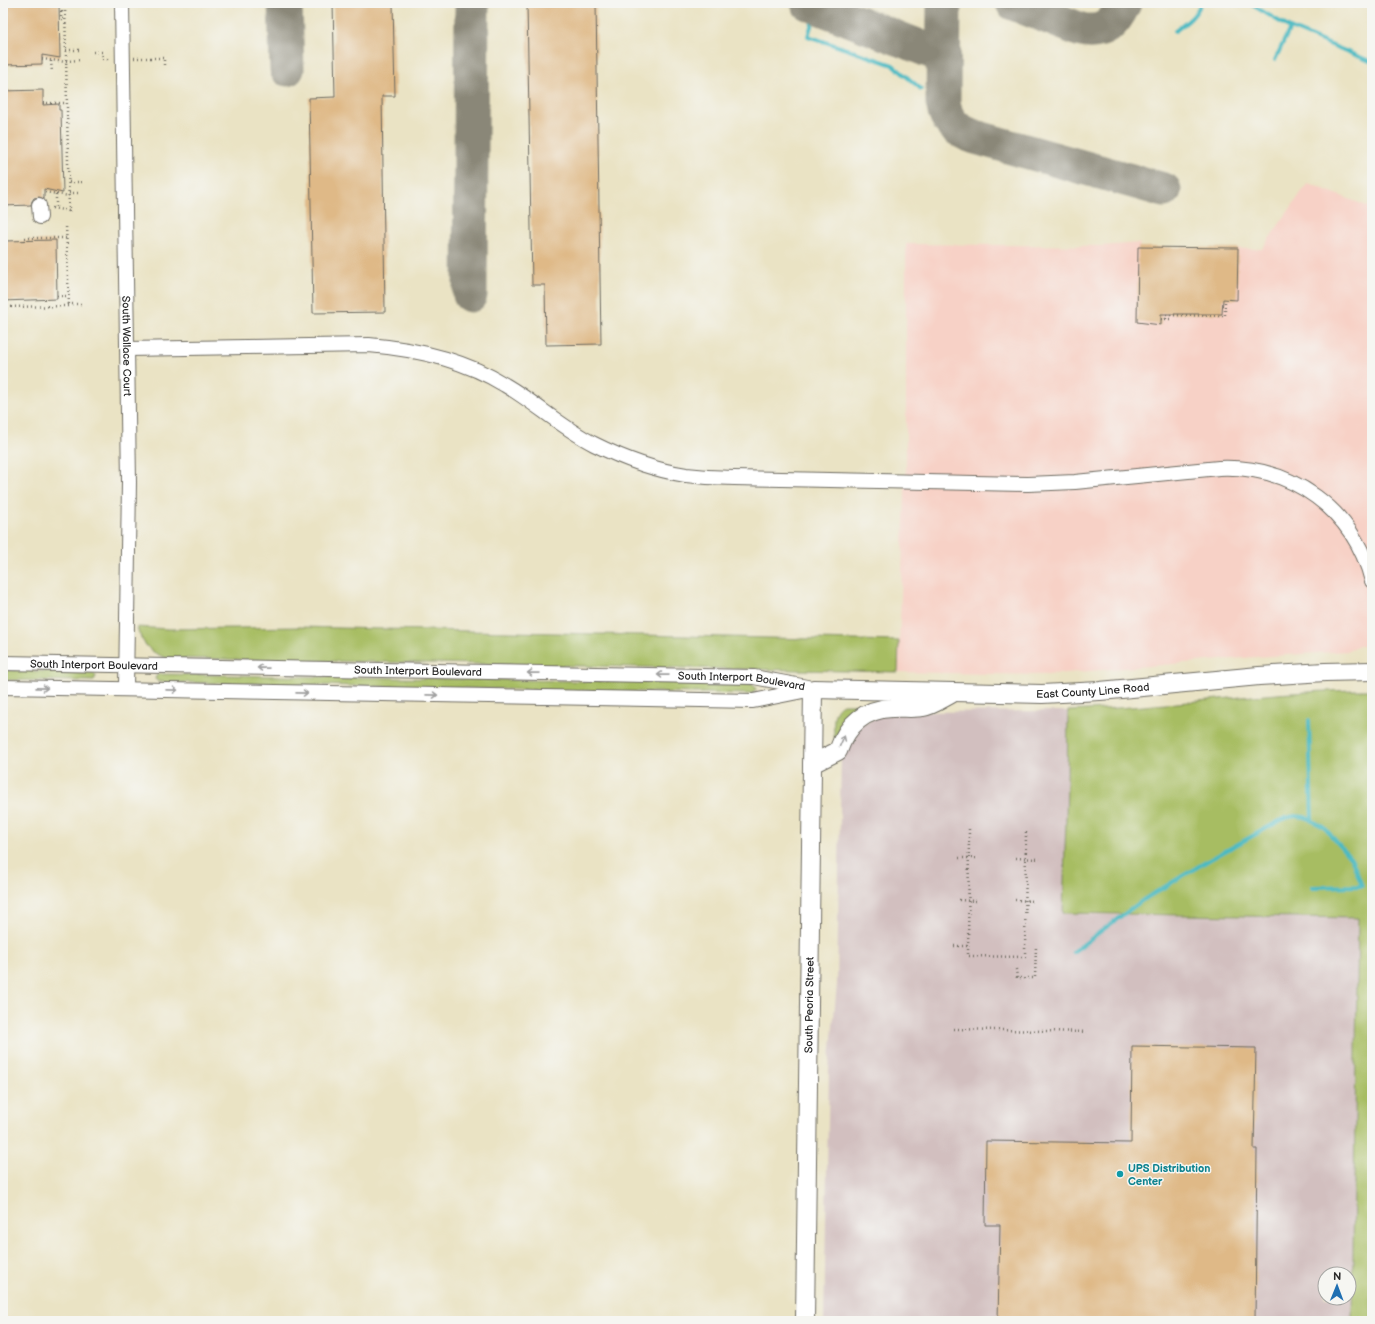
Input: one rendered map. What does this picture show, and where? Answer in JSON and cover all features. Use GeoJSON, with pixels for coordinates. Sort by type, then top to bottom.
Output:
{"type":"FeatureCollection","features":[{"type":"Feature","properties":{"kind":"main road","name":"East County Line Road"},"geometry":{"type":"LineString","coordinates":[[813,689],[1042,694],[1106,690],[1280,674],[1372,671]]}},
{"type":"Feature","properties":{"kind":"main road","name":"South Peoria Street"},"geometry":{"type":"LineString","coordinates":[[805,1321],[813,689]]}},
{"type":"Feature","properties":{"kind":"main road"},"geometry":{"type":"LineString","coordinates":[[812,764],[838,751],[846,732],[854,723],[867,714],[882,709],[924,707],[953,692]]}},
{"type":"Feature","properties":{"kind":"street","name":"South Wallace Court"},"geometry":{"type":"LineString","coordinates":[[122,3],[129,482],[126,689]]}},
{"type":"Feature","properties":{"kind":"street"},"geometry":{"type":"LineString","coordinates":[[127,349],[363,345],[391,347],[425,353],[488,376],[522,396],[560,424],[627,459],[686,475],[734,478],[1028,484],[1075,482],[1219,468],[1259,470],[1283,478],[1303,488],[1334,512],[1348,529],[1361,550],[1372,582]]}},
{"type":"Feature","properties":{"kind":"street","name":"South Interport Boulevard"},"geometry":{"type":"LineString","coordinates":[[3,663],[754,677],[813,689]]}},
{"type":"Feature","properties":{"kind":"street","name":"South Interport Boulevard"},"geometry":{"type":"LineString","coordinates":[[3,687],[753,701],[813,689]]}},
{"type":"Feature","properties":{"kind":"path"},"geometry":{"type":"LineString","coordinates":[[62,3],[62,12],[60,12],[61,19],[66,19]]}},
{"type":"Feature","properties":{"kind":"path"},"geometry":{"type":"LineString","coordinates":[[65,3],[66,19],[66,61],[69,182],[69,194],[69,212],[43,206],[56,194],[69,194],[82,193]]}},
{"type":"Feature","properties":{"kind":"path"},"geometry":{"type":"LineString","coordinates":[[66,50],[79,50]]}},
{"type":"Feature","properties":{"kind":"path"},"geometry":{"type":"LineString","coordinates":[[93,52],[102,52],[103,59],[110,61]]}},
{"type":"Feature","properties":{"kind":"path"},"geometry":{"type":"LineString","coordinates":[[132,58],[164,58],[164,67]]}},
{"type":"Feature","properties":{"kind":"path"},"geometry":{"type":"LineString","coordinates":[[42,59],[51,61],[80,60]]}},
{"type":"Feature","properties":{"kind":"path"},"geometry":{"type":"LineString","coordinates":[[51,61],[52,72]]}},
{"type":"Feature","properties":{"kind":"path"},"geometry":{"type":"LineString","coordinates":[[43,103],[67,103]]}},
{"type":"Feature","properties":{"kind":"path"},"geometry":{"type":"LineString","coordinates":[[69,182],[82,182]]}},
{"type":"Feature","properties":{"kind":"path"},"geometry":{"type":"LineString","coordinates":[[56,194],[56,208]]}},
{"type":"Feature","properties":{"kind":"path"},"geometry":{"type":"LineString","coordinates":[[66,225],[68,304]]}},
{"type":"Feature","properties":{"kind":"path"},"geometry":{"type":"LineString","coordinates":[[24,241],[24,238],[67,238]]}},
{"type":"Feature","properties":{"kind":"path"},"geometry":{"type":"LineString","coordinates":[[57,296],[68,296]]}},
{"type":"Feature","properties":{"kind":"path"},"geometry":{"type":"LineString","coordinates":[[31,301],[31,307]]}},
{"type":"Feature","properties":{"kind":"path"},"geometry":{"type":"LineString","coordinates":[[1166,319],[1166,315],[1225,316],[1225,302]]}},
{"type":"Feature","properties":{"kind":"path"},"geometry":{"type":"LineString","coordinates":[[3,307],[68,306],[68,304],[81,304]]}},
{"type":"Feature","properties":{"kind":"path"},"geometry":{"type":"LineString","coordinates":[[1161,318],[1171,319]]}},
{"type":"Feature","properties":{"kind":"path"},"geometry":{"type":"LineString","coordinates":[[969,829],[968,956],[1025,957],[1026,829]]}},
{"type":"Feature","properties":{"kind":"path"},"geometry":{"type":"LineString","coordinates":[[959,858],[977,858]]}},
{"type":"Feature","properties":{"kind":"path"},"geometry":{"type":"LineString","coordinates":[[1016,858],[1040,859]]}},
{"type":"Feature","properties":{"kind":"path"},"geometry":{"type":"LineString","coordinates":[[959,900],[976,901]]}},
{"type":"Feature","properties":{"kind":"path"},"geometry":{"type":"LineString","coordinates":[[1015,900],[1034,901]]}},
{"type":"Feature","properties":{"kind":"path"},"geometry":{"type":"LineString","coordinates":[[954,946],[968,946]]}},
{"type":"Feature","properties":{"kind":"path"},"geometry":{"type":"LineString","coordinates":[[1016,969],[1016,978],[1035,978],[1036,946]]}},
{"type":"Feature","properties":{"kind":"path"},"geometry":{"type":"LineString","coordinates":[[954,1029],[1089,1032]]}},
{"type":"Feature","properties":{"kind":"shaded area"},"geometry":{"type":"Polygon","coordinates":[[[1308,183],[1372,208],[1372,646],[1357,646],[1348,651],[1256,657],[1042,675],[898,672],[906,468],[906,244],[1102,246],[1139,243],[1140,247],[1262,249],[1308,183]]]}},
{"type":"Feature","properties":{"kind":"shaded area"},"geometry":{"type":"Polygon","coordinates":[[[1068,711],[1065,914],[1358,918],[1353,1266],[1317,1266],[1317,1306],[1352,1306],[1352,1321],[824,1321],[829,1069],[837,984],[841,755],[857,726],[889,712],[1068,711]]]}},
{"type":"Feature","properties":{"kind":"green space"},"geometry":{"type":"Polygon","coordinates":[[[137,627],[168,629],[299,627],[899,641],[898,672],[167,658],[151,650],[144,643],[137,627]]]}},
{"type":"Feature","properties":{"kind":"green space"},"geometry":{"type":"Polygon","coordinates":[[[3,670],[94,673],[96,676],[94,681],[3,680],[3,670]]]}},
{"type":"Feature","properties":{"kind":"green space"},"geometry":{"type":"Polygon","coordinates":[[[159,674],[752,684],[756,689],[751,694],[159,682],[155,679],[159,674]]]}},
{"type":"Feature","properties":{"kind":"green space"},"geometry":{"type":"Polygon","coordinates":[[[1372,690],[1372,1321],[1352,1321],[1352,1306],[1357,1306],[1357,1266],[1353,1266],[1358,918],[1063,913],[1068,711],[1319,691],[1372,690]]]}},
{"type":"Feature","properties":{"kind":"green space"},"geometry":{"type":"Polygon","coordinates":[[[843,704],[867,704],[835,738],[835,714],[839,707],[843,704]]]}},
{"type":"Feature","properties":{"kind":"building"},"geometry":{"type":"Polygon","coordinates":[[[3,3],[59,3],[60,58],[42,55],[42,64],[3,65],[3,3]]]}},
{"type":"Feature","properties":{"kind":"building"},"geometry":{"type":"Polygon","coordinates":[[[333,3],[393,3],[395,96],[382,96],[385,312],[313,313],[309,98],[335,97],[333,3]]]}},
{"type":"Feature","properties":{"kind":"building"},"geometry":{"type":"Polygon","coordinates":[[[527,3],[596,3],[601,344],[546,345],[545,285],[532,285],[527,3]]]}},
{"type":"Feature","properties":{"kind":"building"},"geometry":{"type":"Polygon","coordinates":[[[43,90],[43,105],[59,104],[59,110],[61,110],[63,193],[44,189],[44,199],[39,197],[34,198],[31,205],[3,206],[3,91],[43,90]]]}},
{"type":"Feature","properties":{"kind":"building"},"geometry":{"type":"Polygon","coordinates":[[[56,240],[57,299],[3,301],[3,241],[56,240]]]}},
{"type":"Feature","properties":{"kind":"building"},"geometry":{"type":"Polygon","coordinates":[[[1138,247],[1238,248],[1237,300],[1223,299],[1222,314],[1161,314],[1161,325],[1137,322],[1138,247]]]}},
{"type":"Feature","properties":{"kind":"building","name":"UPS Distribution Center"},"geometry":{"type":"Polygon","coordinates":[[[1132,1046],[1256,1048],[1254,1149],[1257,1149],[1255,1321],[998,1321],[1000,1225],[985,1225],[986,1141],[1131,1143],[1132,1046]]]}},
{"type":"Feature","properties":{"kind":"waterway"},"geometry":{"type":"LineString","coordinates":[[1175,31],[1187,22],[1199,8],[1201,3]]}},
{"type":"Feature","properties":{"kind":"waterway"},"geometry":{"type":"LineString","coordinates":[[1249,3],[1290,28],[1372,62]]}},
{"type":"Feature","properties":{"kind":"waterway"},"geometry":{"type":"LineString","coordinates":[[812,23],[808,36],[893,65],[921,89]]}},
{"type":"Feature","properties":{"kind":"waterway"},"geometry":{"type":"LineString","coordinates":[[1275,60],[1290,28]]}},
{"type":"Feature","properties":{"kind":"waterway"},"geometry":{"type":"LineString","coordinates":[[1309,720],[1312,821]]}},
{"type":"Feature","properties":{"kind":"waterway"},"geometry":{"type":"LineString","coordinates":[[1073,952],[1143,900],[1209,860],[1285,818],[1295,816],[1305,817],[1324,827],[1352,860],[1362,886],[1312,887]]}},
{"type":"Feature","properties":{"kind":"taxiway"},"geometry":{"type":"LineString","coordinates":[[285,3],[287,69]]}},
{"type":"Feature","properties":{"kind":"taxiway"},"geometry":{"type":"LineString","coordinates":[[470,295],[472,3]]}},
{"type":"Feature","properties":{"kind":"taxiway"},"geometry":{"type":"LineString","coordinates":[[808,3],[943,56]]}},
{"type":"Feature","properties":{"kind":"taxiway"},"geometry":{"type":"LineString","coordinates":[[944,3],[943,103],[944,110],[953,125],[963,132],[975,137],[1164,190]]}},
{"type":"Feature","properties":{"kind":"taxiway"},"geometry":{"type":"LineString","coordinates":[[1013,3],[1081,30],[1089,31],[1096,31],[1108,26],[1113,22],[1124,3]]}},
{"type":"Feature","properties":{"kind":"place","name":"UPS Distribution Center"},"geometry":{"type":"Point","coordinates":[1120,1174]}}]}
